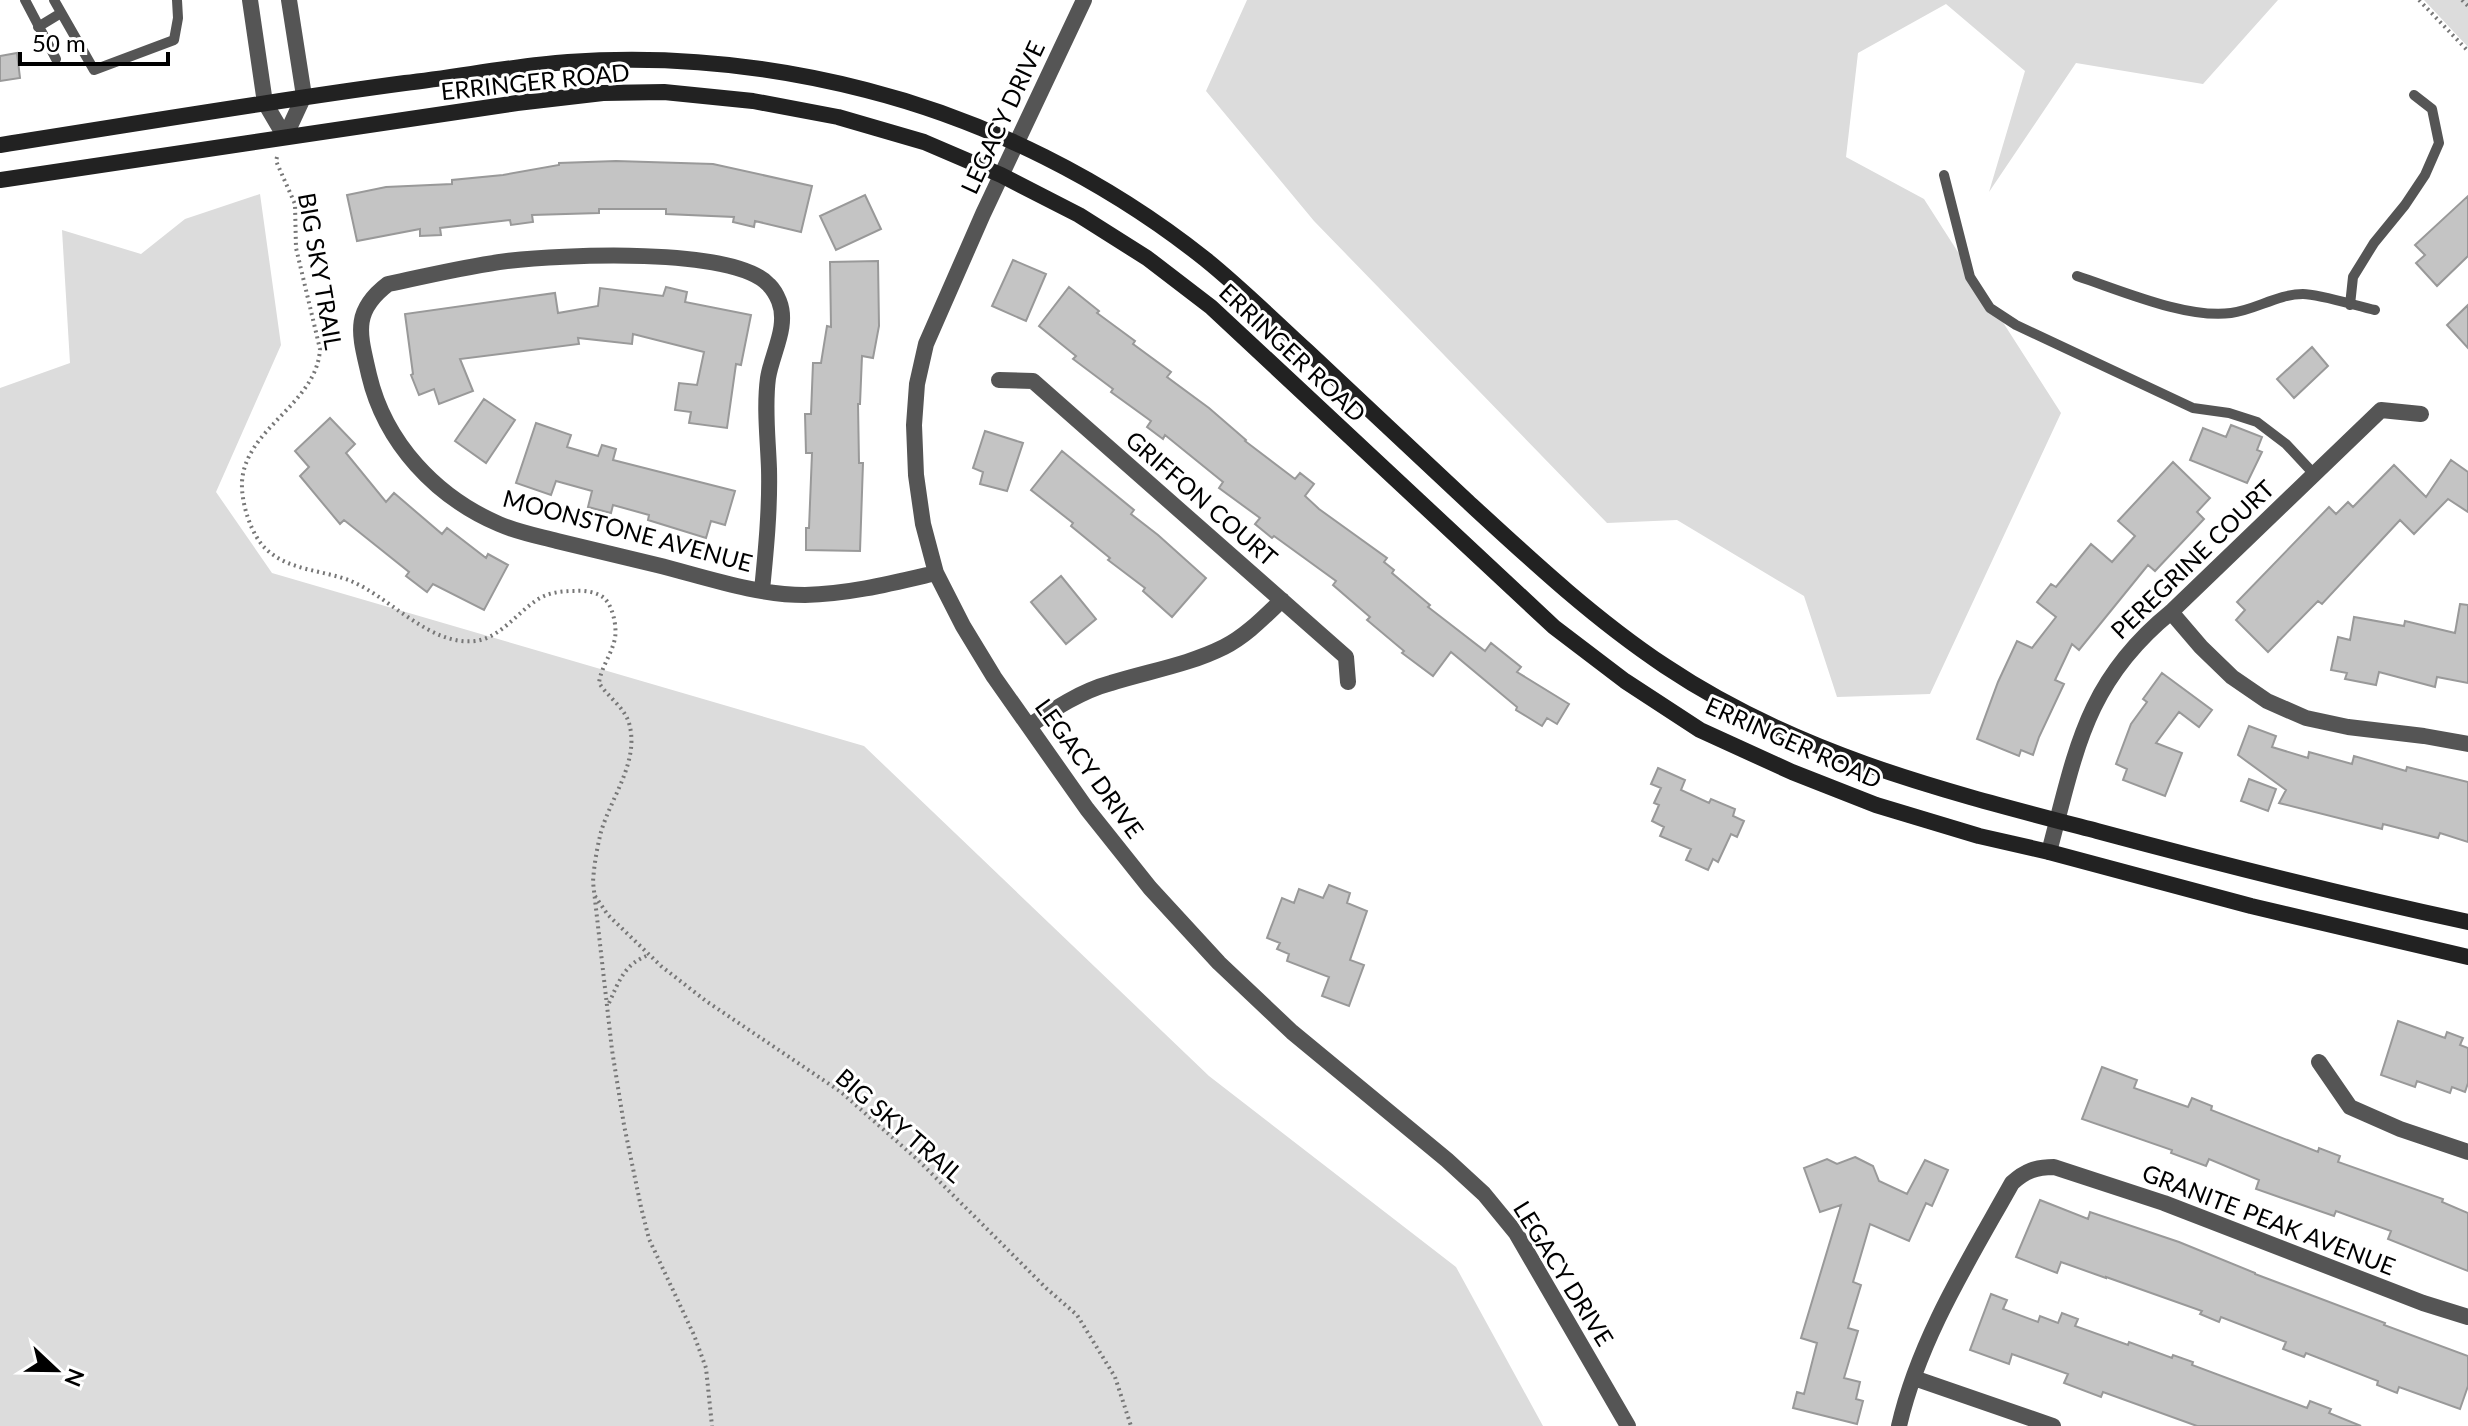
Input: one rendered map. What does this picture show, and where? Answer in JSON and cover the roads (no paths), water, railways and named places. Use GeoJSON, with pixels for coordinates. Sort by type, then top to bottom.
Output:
{"type":"FeatureCollection","features":[{"type":"Feature","properties":{"kind":"main road","name":"ERRINGER ROAD"},"geometry":{"type":"LineString","coordinates":[[0,145],[304,96],[566,62],[695,62],[771,71],[864,89],[925,107],[1055,162],[1117,197],[1204,259],[1255,302],[1600,621],[1670,670],[1724,701],[1796,738],[1882,772],[1964,797],[2314,888],[2468,922]]}},
{"type":"Feature","properties":{"kind":"main road","name":"ERRINGER ROAD"},"geometry":{"type":"LineString","coordinates":[[0,180],[603,93],[664,92],[753,101],[838,117],[924,142],[1001,175],[1079,215],[1147,258],[1211,307],[1554,627],[1625,681],[1700,730],[1792,772],[1876,805],[1979,836],[2251,906],[2468,957]]}},
{"type":"Feature","properties":{"kind":"street"},"geometry":{"type":"LineString","coordinates":[[250,0],[265,103],[285,137]]}},
{"type":"Feature","properties":{"kind":"street"},"geometry":{"type":"LineString","coordinates":[[285,137],[304,96],[289,0]]}},
{"type":"Feature","properties":{"kind":"street","name":"LEGACY DRIVE"},"geometry":{"type":"LineString","coordinates":[[1084,0],[931,331],[917,384],[914,425],[916,475],[923,524],[936,573],[986,665],[1087,809],[1132,866],[1219,963],[1292,1032],[1447,1160],[1484,1194],[1516,1233],[1628,1426]]}},
{"type":"Feature","properties":{"kind":"street","name":"MOONSTONE AVENUE"},"geometry":{"type":"LineString","coordinates":[[762,590],[769,471],[768,376],[783,323],[780,303],[769,285],[743,270],[717,264],[646,256],[575,255],[505,261],[388,284],[374,294],[363,312],[359,333],[371,383],[385,421],[407,455],[434,484],[466,508],[502,526],[762,590],[802,595],[843,593],[936,573]]}},
{"type":"Feature","properties":{"kind":"street","name":"GRIFFON COURT"},"geometry":{"type":"LineString","coordinates":[[999,380],[1033,381],[1346,657],[1348,682]]}},
{"type":"Feature","properties":{"kind":"street","name":"PEREGRINE COURT"},"geometry":{"type":"LineString","coordinates":[[2049,852],[2079,740],[2096,701],[2118,665],[2145,633],[2171,612],[2381,410],[2421,414]]}},
{"type":"Feature","properties":{"kind":"street"},"geometry":{"type":"LineString","coordinates":[[1029,726],[1059,706],[1108,683],[1194,661],[1227,646],[1256,625],[1282,600]]}},
{"type":"Feature","properties":{"kind":"street"},"geometry":{"type":"LineString","coordinates":[[2171,612],[2232,677],[2267,701],[2306,718],[2348,727],[2468,744]]}},
{"type":"Feature","properties":{"kind":"street"},"geometry":{"type":"LineString","coordinates":[[2319,1062],[2350,1107],[2400,1129],[2468,1152]]}},
{"type":"Feature","properties":{"kind":"street","name":"GRANITE PEAK AVENUE"},"geometry":{"type":"LineString","coordinates":[[1914,1378],[1932,1331],[2012,1183],[2038,1167],[2054,1167],[2164,1203],[2423,1303],[2468,1317]]}},
{"type":"Feature","properties":{"kind":"street"},"geometry":{"type":"LineString","coordinates":[[1899,1426],[1914,1378],[2053,1426]]}},
{"type":"Feature","properties":{"kind":"lane"},"geometry":{"type":"LineString","coordinates":[[25,0],[56,59]]}},
{"type":"Feature","properties":{"kind":"lane"},"geometry":{"type":"LineString","coordinates":[[54,0],[94,70],[174,40],[177,0]]}},
{"type":"Feature","properties":{"kind":"lane"},"geometry":{"type":"LineString","coordinates":[[38,27],[61,13]]}},
{"type":"Feature","properties":{"kind":"lane"},"geometry":{"type":"LineString","coordinates":[[2350,305],[2353,277],[2374,243],[2425,175],[2439,143],[2432,109],[2414,95]]}},
{"type":"Feature","properties":{"kind":"lane"},"geometry":{"type":"LineString","coordinates":[[1944,175],[1970,277],[1990,308],[2016,325],[2193,408],[2229,413],[2257,422],[2286,444],[2314,474]]}},
{"type":"Feature","properties":{"kind":"lane"},"geometry":{"type":"LineString","coordinates":[[2077,276],[2156,302],[2197,311],[2232,313],[2303,294],[2375,310]]}}]}
